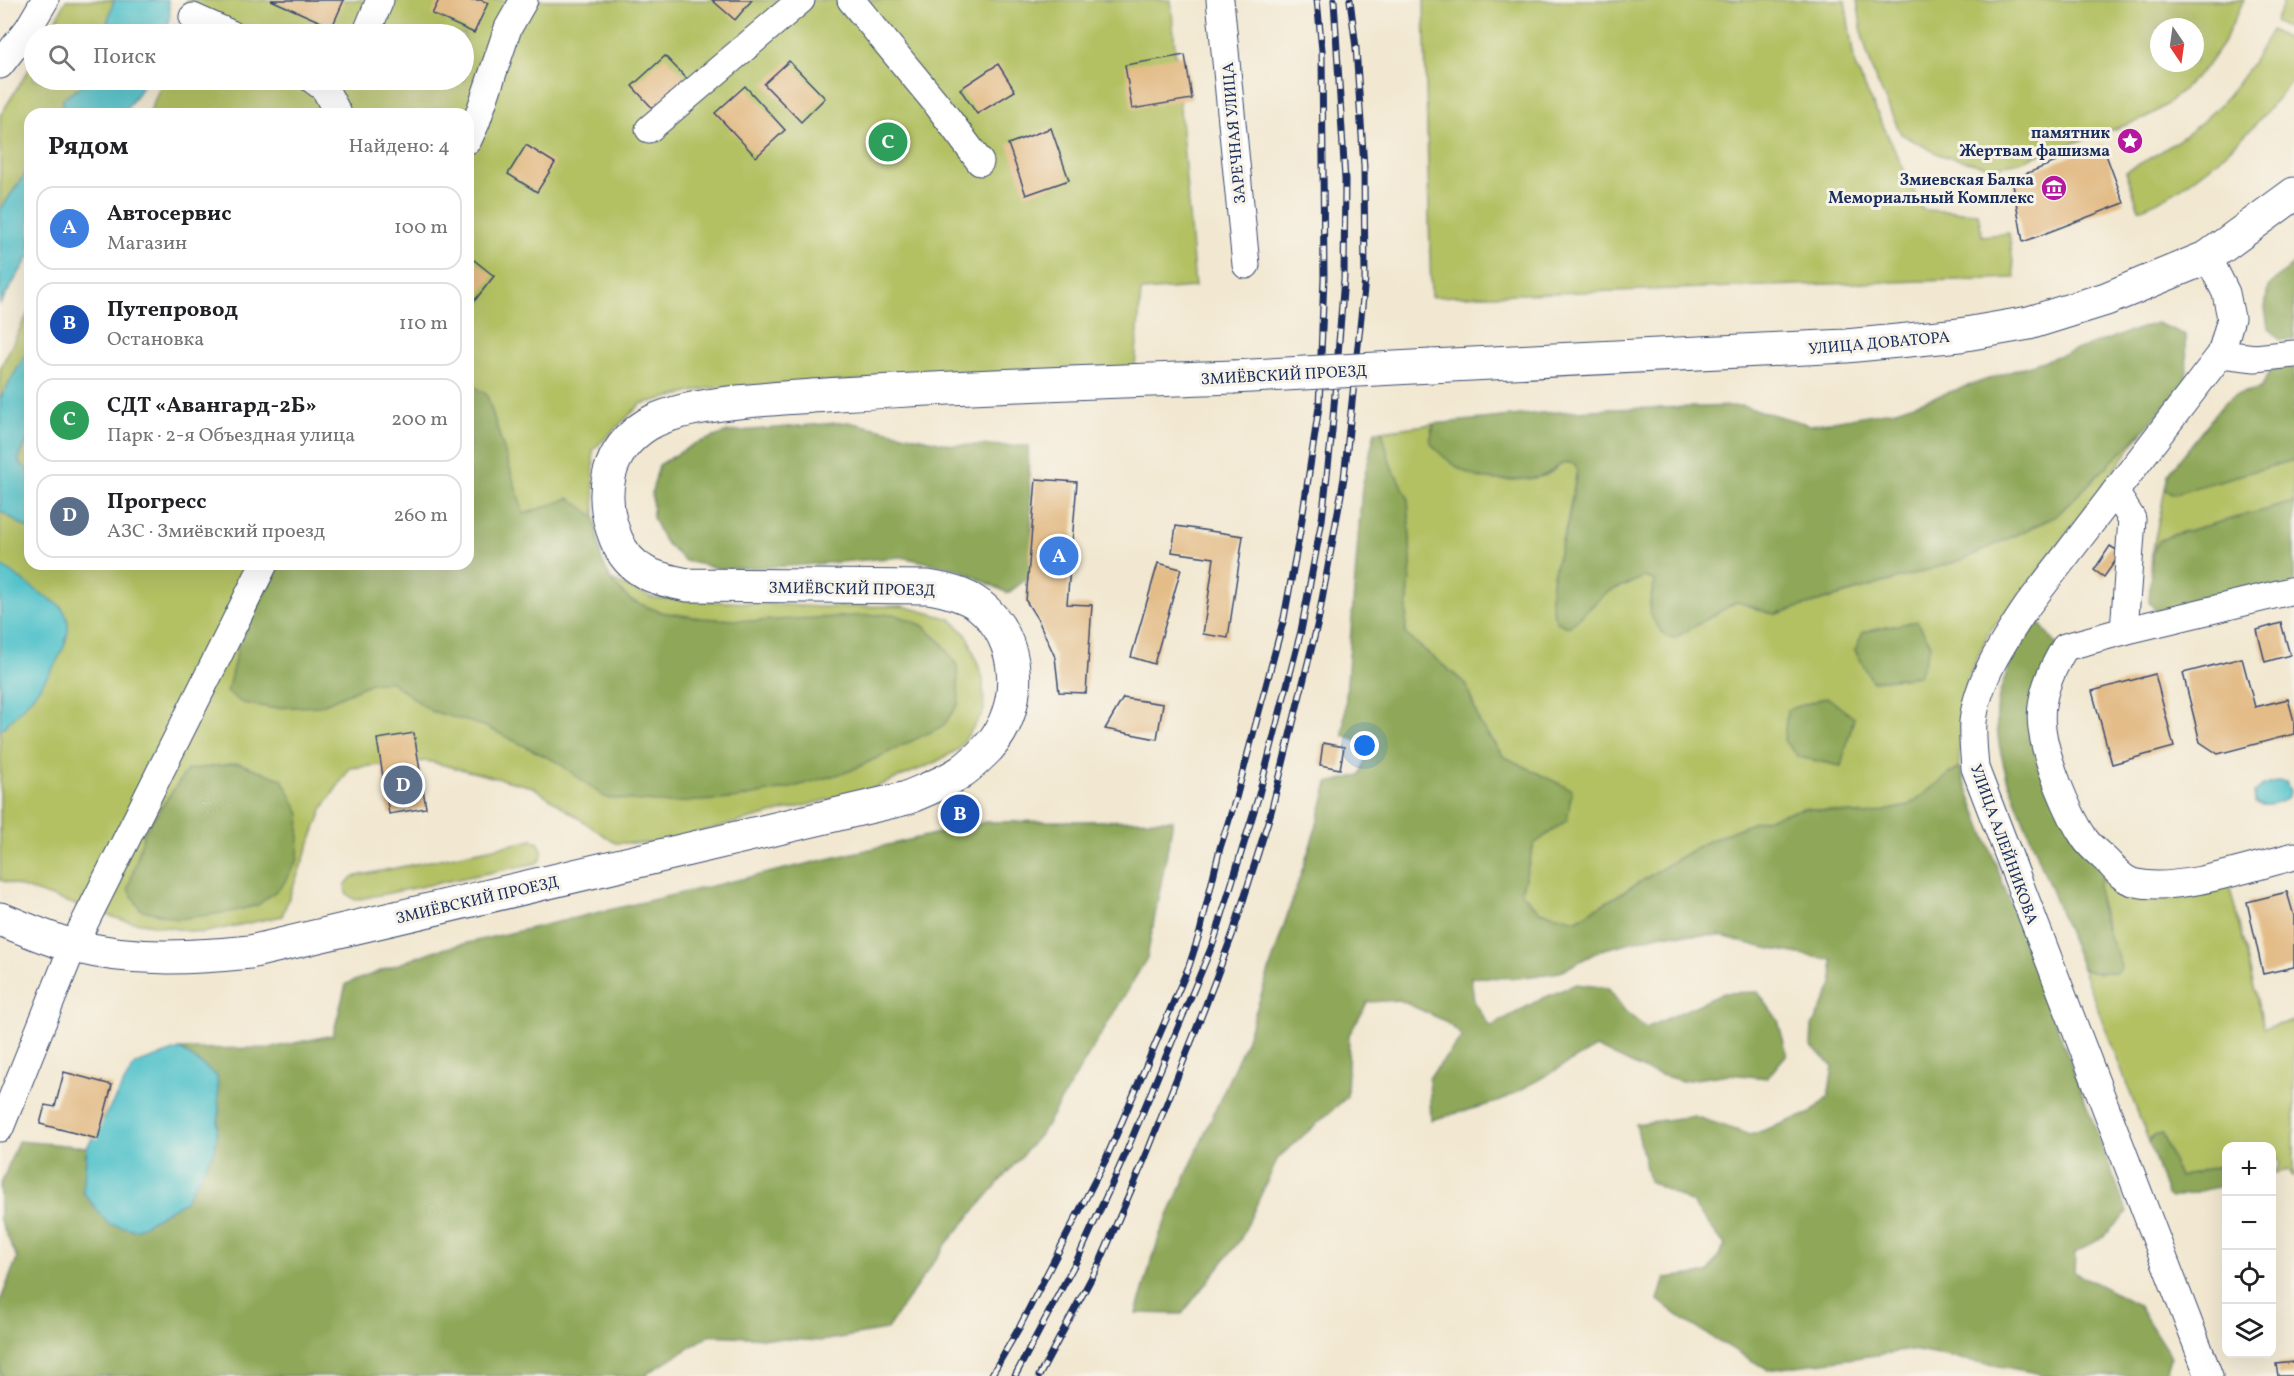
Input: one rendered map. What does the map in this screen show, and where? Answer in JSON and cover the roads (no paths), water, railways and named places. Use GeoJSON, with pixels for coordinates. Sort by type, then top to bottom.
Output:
{"type":"FeatureCollection","features":[{"type":"Feature","properties":{"kind":"main road","name":"УЛИЦА ДОВАТОРА"},"geometry":{"type":"LineString","coordinates":[[1431,366],[1846,346],[1960,335],[2029,323],[2163,277],[2208,256],[2294,194]]}},
{"type":"Feature","properties":{"kind":"main road","name":"ЗМИЁВСКИЙ ПРОЕЗД"},"geometry":{"type":"LineString","coordinates":[[0,919],[73,946],[112,954],[156,957],[250,952],[907,798],[961,772],[989,746],[1003,726],[1012,704],[1014,682],[1012,661],[1005,636],[994,619],[978,604],[955,592],[928,587],[688,585],[657,579],[636,567],[621,550],[611,526],[608,481],[614,459],[627,439],[650,423],[678,412],[773,399],[903,391],[1431,366]]}},
{"type":"Feature","properties":{"kind":"street"},"geometry":{"type":"LineString","coordinates":[[31,24],[45,0]]}},
{"type":"Feature","properties":{"kind":"street"},"geometry":{"type":"LineString","coordinates":[[370,24],[380,0]]}},
{"type":"Feature","properties":{"kind":"street"},"geometry":{"type":"LineString","coordinates":[[474,127],[508,28],[525,0]]}},
{"type":"Feature","properties":{"kind":"street"},"geometry":{"type":"LineString","coordinates":[[649,129],[801,0]]}},
{"type":"Feature","properties":{"kind":"street"},"geometry":{"type":"LineString","coordinates":[[851,0],[936,103],[980,162]]}},
{"type":"Feature","properties":{"kind":"street","name":"ЗАРЕЧНАЯ УЛИЦА"},"geometry":{"type":"LineString","coordinates":[[1220,0],[1246,265]]}},
{"type":"Feature","properties":{"kind":"street"},"geometry":{"type":"LineString","coordinates":[[193,17],[209,24]]}},
{"type":"Feature","properties":{"kind":"street"},"geometry":{"type":"LineString","coordinates":[[0,65],[24,34]]}},
{"type":"Feature","properties":{"kind":"street"},"geometry":{"type":"LineString","coordinates":[[326,90],[335,108]]}},
{"type":"Feature","properties":{"kind":"street","name":"УЛИЦА АЛЕЙНИКОВА"},"geometry":{"type":"LineString","coordinates":[[2208,256],[2226,293],[2231,318],[2221,354],[2028,604],[1994,661],[1977,701],[1973,721],[1974,768],[2209,1376]]}},
{"type":"Feature","properties":{"kind":"street"},"geometry":{"type":"LineString","coordinates":[[2221,354],[2255,358],[2294,354]]}},
{"type":"Feature","properties":{"kind":"street"},"geometry":{"type":"LineString","coordinates":[[2115,492],[2132,519],[2124,631]]}},
{"type":"Feature","properties":{"kind":"street"},"geometry":{"type":"LineString","coordinates":[[0,1128],[73,946],[261,570]]}},
{"type":"Feature","properties":{"kind":"street"},"geometry":{"type":"LineString","coordinates":[[2294,591],[2065,647],[2052,668],[2044,693],[2042,729],[2057,784],[2086,840],[2124,879],[2146,885],[2163,885],[2294,856]]}},
{"type":"Feature","properties":{"kind":"water"},"geometry":{"type":"Polygon","coordinates":[[[114,0],[168,0],[170,14],[168,24],[107,24],[114,0]]]}},
{"type":"Feature","properties":{"kind":"water"},"geometry":{"type":"Polygon","coordinates":[[[76,90],[140,90],[127,108],[62,108],[63,99],[76,90]]]}},
{"type":"Feature","properties":{"kind":"water"},"geometry":{"type":"Polygon","coordinates":[[[24,176],[24,265],[0,304],[0,210],[24,176]]]}},
{"type":"Feature","properties":{"kind":"water"},"geometry":{"type":"Polygon","coordinates":[[[24,357],[24,448],[18,461],[24,466],[24,526],[0,511],[0,399],[24,357]]]}},
{"type":"Feature","properties":{"kind":"water"},"geometry":{"type":"Polygon","coordinates":[[[0,565],[59,605],[68,621],[67,637],[50,673],[37,691],[0,731],[0,565]]]}},
{"type":"Feature","properties":{"kind":"water"},"geometry":{"type":"Polygon","coordinates":[[[2278,781],[2286,782],[2290,791],[2289,796],[2273,804],[2255,803],[2254,793],[2261,787],[2278,781]]]}},
{"type":"Feature","properties":{"kind":"water"},"geometry":{"type":"Polygon","coordinates":[[[180,1049],[217,1076],[219,1114],[215,1149],[185,1201],[136,1230],[108,1224],[83,1192],[87,1147],[135,1064],[180,1049]]]}},
{"type":"Feature","properties":{"kind":"railway"},"geometry":{"type":"LineString","coordinates":[[991,1376],[1019,1328],[1105,1161],[1189,966],[1284,618],[1319,407],[1324,277],[1322,50],[1317,0]]}},
{"type":"Feature","properties":{"kind":"railway"},"geometry":{"type":"LineString","coordinates":[[1015,1376],[1079,1256],[1125,1155],[1214,941],[1258,798],[1301,631],[1322,520],[1332,431],[1344,278],[1345,180],[1334,0]]}},
{"type":"Feature","properties":{"kind":"railway"},"geometry":{"type":"LineString","coordinates":[[1039,1376],[1100,1262],[1145,1158],[1233,933],[1271,812],[1318,622],[1344,478],[1365,279],[1364,167],[1356,48],[1350,0]]}},
{"type":"Feature","properties":{"kind":"place","name":"памятник Жертвам фашизма"},"geometry":{"type":"Point","coordinates":[2130,141]}},
{"type":"Feature","properties":{"kind":"place","name":"СДТ «Авангард-2Б»"},"geometry":{"type":"Point","coordinates":[888,142]}},
{"type":"Feature","properties":{"kind":"place","name":"Змиевская Балка Мемориальный Комплекс"},"geometry":{"type":"Point","coordinates":[2054,188]}},
{"type":"Feature","properties":{"kind":"place","name":"Автосервис"},"geometry":{"type":"Point","coordinates":[1059,556]}},
{"type":"Feature","properties":{"kind":"place","name":"Прогресс"},"geometry":{"type":"Point","coordinates":[403,785]}},
{"type":"Feature","properties":{"kind":"place","name":"Путепровод"},"geometry":{"type":"Point","coordinates":[960,814]}}]}
